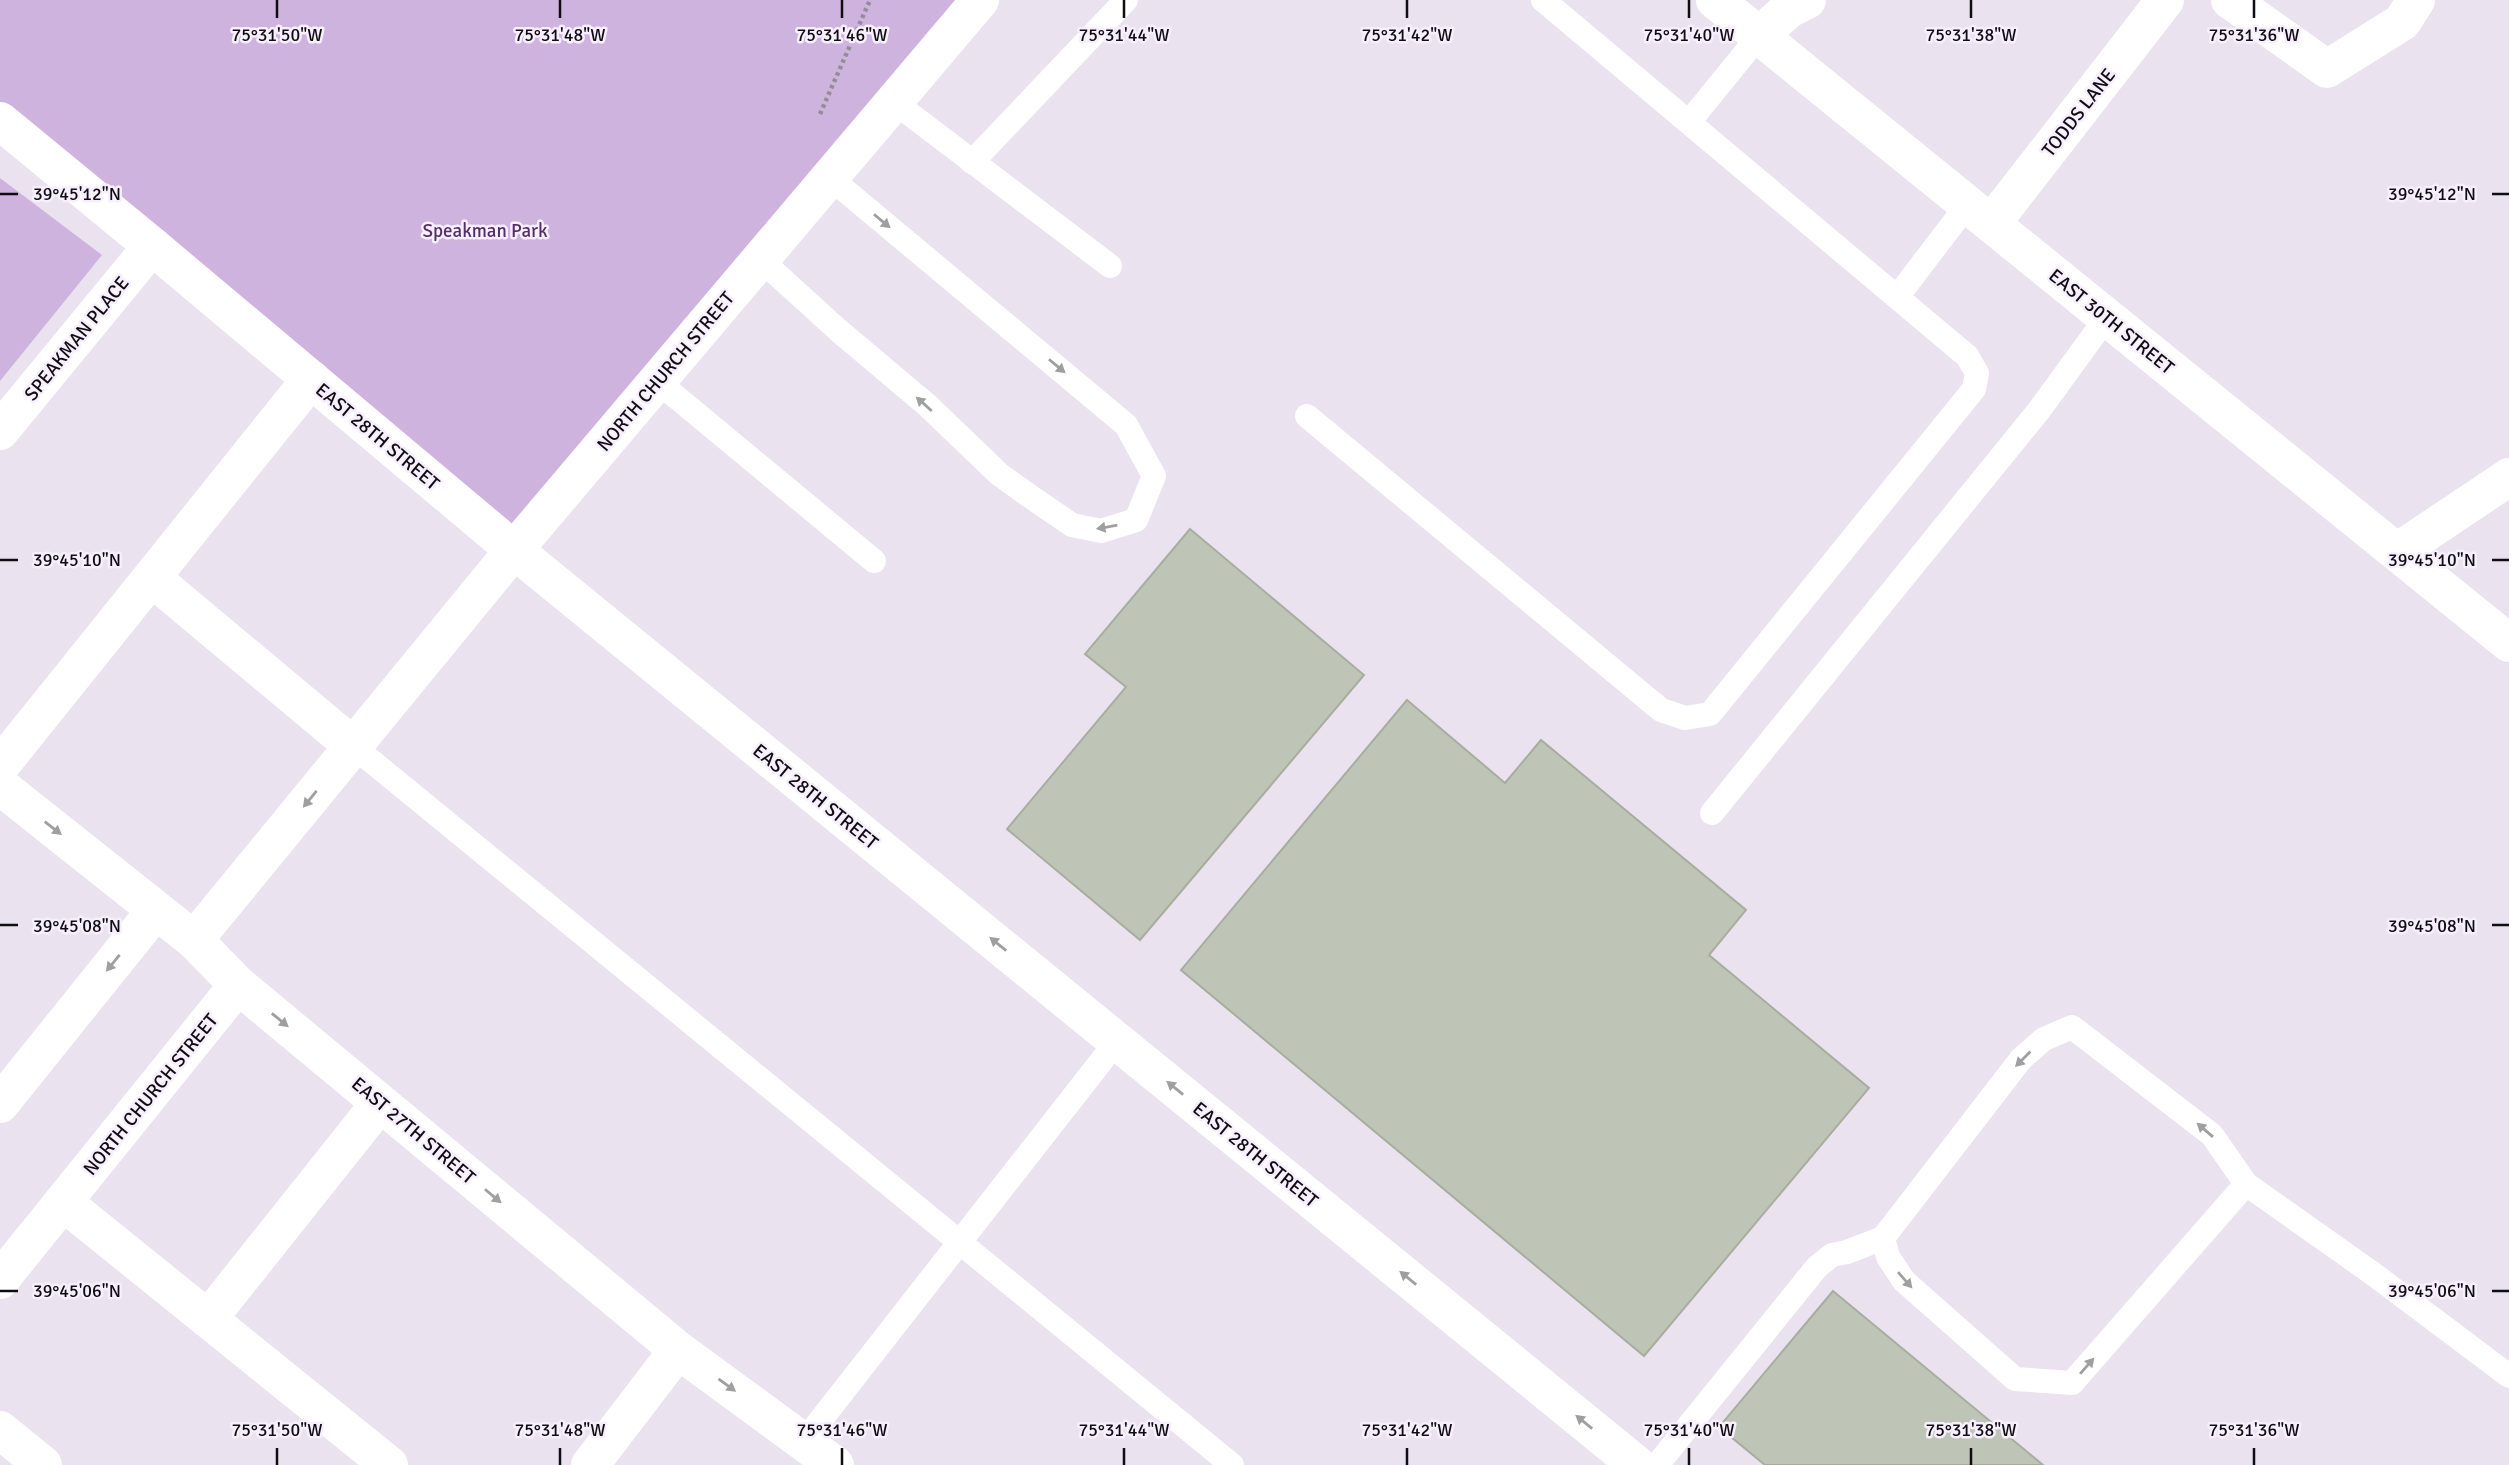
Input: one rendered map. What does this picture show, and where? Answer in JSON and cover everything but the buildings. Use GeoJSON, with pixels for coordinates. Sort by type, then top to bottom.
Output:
{"type":"FeatureCollection","features":[{"type":"Feature","properties":{"kind":"street","name":"NORTH CHURCH STREET"},"geometry":{"type":"LineString","coordinates":[[194,940],[514,550],[980,0]]}},
{"type":"Feature","properties":{"kind":"street","name":"EAST 30TH STREET"},"geometry":{"type":"LineString","coordinates":[[1715,0],[2509,643]]}},
{"type":"Feature","properties":{"kind":"street"},"geometry":{"type":"LineString","coordinates":[[1759,36],[1789,9],[1807,0]]}},
{"type":"Feature","properties":{"kind":"street","name":"TODDS LANE"},"geometry":{"type":"LineString","coordinates":[[1980,214],[2165,0]]}},
{"type":"Feature","properties":{"kind":"street"},"geometry":{"type":"LineString","coordinates":[[2230,0],[2327,69],[2402,22],[2416,0]]}},
{"type":"Feature","properties":{"kind":"street","name":"EAST 28TH STREET"},"geometry":{"type":"LineString","coordinates":[[0,121],[514,550],[1637,1465]]}},
{"type":"Feature","properties":{"kind":"street","name":"SPEAKMAN PLACE"},"geometry":{"type":"LineString","coordinates":[[0,431],[152,246]]}},
{"type":"Feature","properties":{"kind":"street"},"geometry":{"type":"LineString","coordinates":[[0,766],[311,379]]}},
{"type":"Feature","properties":{"kind":"street"},"geometry":{"type":"LineString","coordinates":[[2397,552],[2509,477]]}},
{"type":"Feature","properties":{"kind":"street"},"geometry":{"type":"LineString","coordinates":[[152,578],[353,746]]}},
{"type":"Feature","properties":{"kind":"street","name":"EAST 27TH STREET"},"geometry":{"type":"LineString","coordinates":[[0,786],[194,940],[238,985],[678,1350],[805,1440],[835,1465]]}},
{"type":"Feature","properties":{"kind":"street"},"geometry":{"type":"LineString","coordinates":[[0,1104],[156,910]]}},
{"type":"Feature","properties":{"kind":"street","name":"NORTH CHURCH STREET"},"geometry":{"type":"LineString","coordinates":[[0,1280],[238,985]]}},
{"type":"Feature","properties":{"kind":"street"},"geometry":{"type":"LineString","coordinates":[[208,1319],[380,1103]]}},
{"type":"Feature","properties":{"kind":"street"},"geometry":{"type":"LineString","coordinates":[[63,1202],[389,1465]]}},
{"type":"Feature","properties":{"kind":"street"},"geometry":{"type":"LineString","coordinates":[[590,1465],[678,1350]]}},
{"type":"Feature","properties":{"kind":"street"},"geometry":{"type":"LineString","coordinates":[[0,1430],[43,1465]]}},
{"type":"Feature","properties":{"kind":"lane"},"geometry":{"type":"LineString","coordinates":[[972,162],[1126,0]]}},
{"type":"Feature","properties":{"kind":"lane"},"geometry":{"type":"LineString","coordinates":[[1307,416],[1661,710],[1685,718],[1710,714],[1974,389],[1978,373],[1967,356],[1543,0]]}},
{"type":"Feature","properties":{"kind":"lane"},"geometry":{"type":"LineString","coordinates":[[1689,122],[1759,36]]}},
{"type":"Feature","properties":{"kind":"lane"},"geometry":{"type":"LineString","coordinates":[[894,102],[1110,266]]}},
{"type":"Feature","properties":{"kind":"lane"},"geometry":{"type":"LineString","coordinates":[[760,259],[838,330],[927,405],[999,474],[1031,497],[1072,525],[1101,531],[1136,520],[1154,476],[1126,425],[830,177]]}},
{"type":"Feature","properties":{"kind":"lane"},"geometry":{"type":"LineString","coordinates":[[1897,297],[1980,214]]}},
{"type":"Feature","properties":{"kind":"lane"},"geometry":{"type":"LineString","coordinates":[[1712,813],[2040,409],[2107,317]]}},
{"type":"Feature","properties":{"kind":"lane"},"geometry":{"type":"LineString","coordinates":[[657,381],[874,561]]}},
{"type":"Feature","properties":{"kind":"lane"},"geometry":{"type":"LineString","coordinates":[[353,746],[1231,1465]]}},
{"type":"Feature","properties":{"kind":"lane"},"geometry":{"type":"LineString","coordinates":[[1657,1465],[1811,1273],[1832,1255],[1883,1238],[2021,1059],[2045,1039],[2073,1027],[2212,1135],[2246,1184],[2372,1273],[2509,1377]]}},
{"type":"Feature","properties":{"kind":"lane"},"geometry":{"type":"LineString","coordinates":[[805,1440],[1117,1041]]}},
{"type":"Feature","properties":{"kind":"lane"},"geometry":{"type":"LineString","coordinates":[[1883,1238],[1888,1257],[1904,1281],[2015,1379],[2072,1383],[2246,1184]]}},
{"type":"Feature","properties":{"kind":"path"},"geometry":{"type":"LineString","coordinates":[[820,114],[870,0]]}},
{"type":"Feature","properties":{"kind":"green space","name":"Speakman Park"},"geometry":{"type":"Polygon","coordinates":[[[0,0],[980,0],[514,550],[0,127],[0,0]]]}},
{"type":"Feature","properties":{"kind":"green space"},"geometry":{"type":"Polygon","coordinates":[[[0,178],[102,255],[0,381],[0,178]]]}}]}
